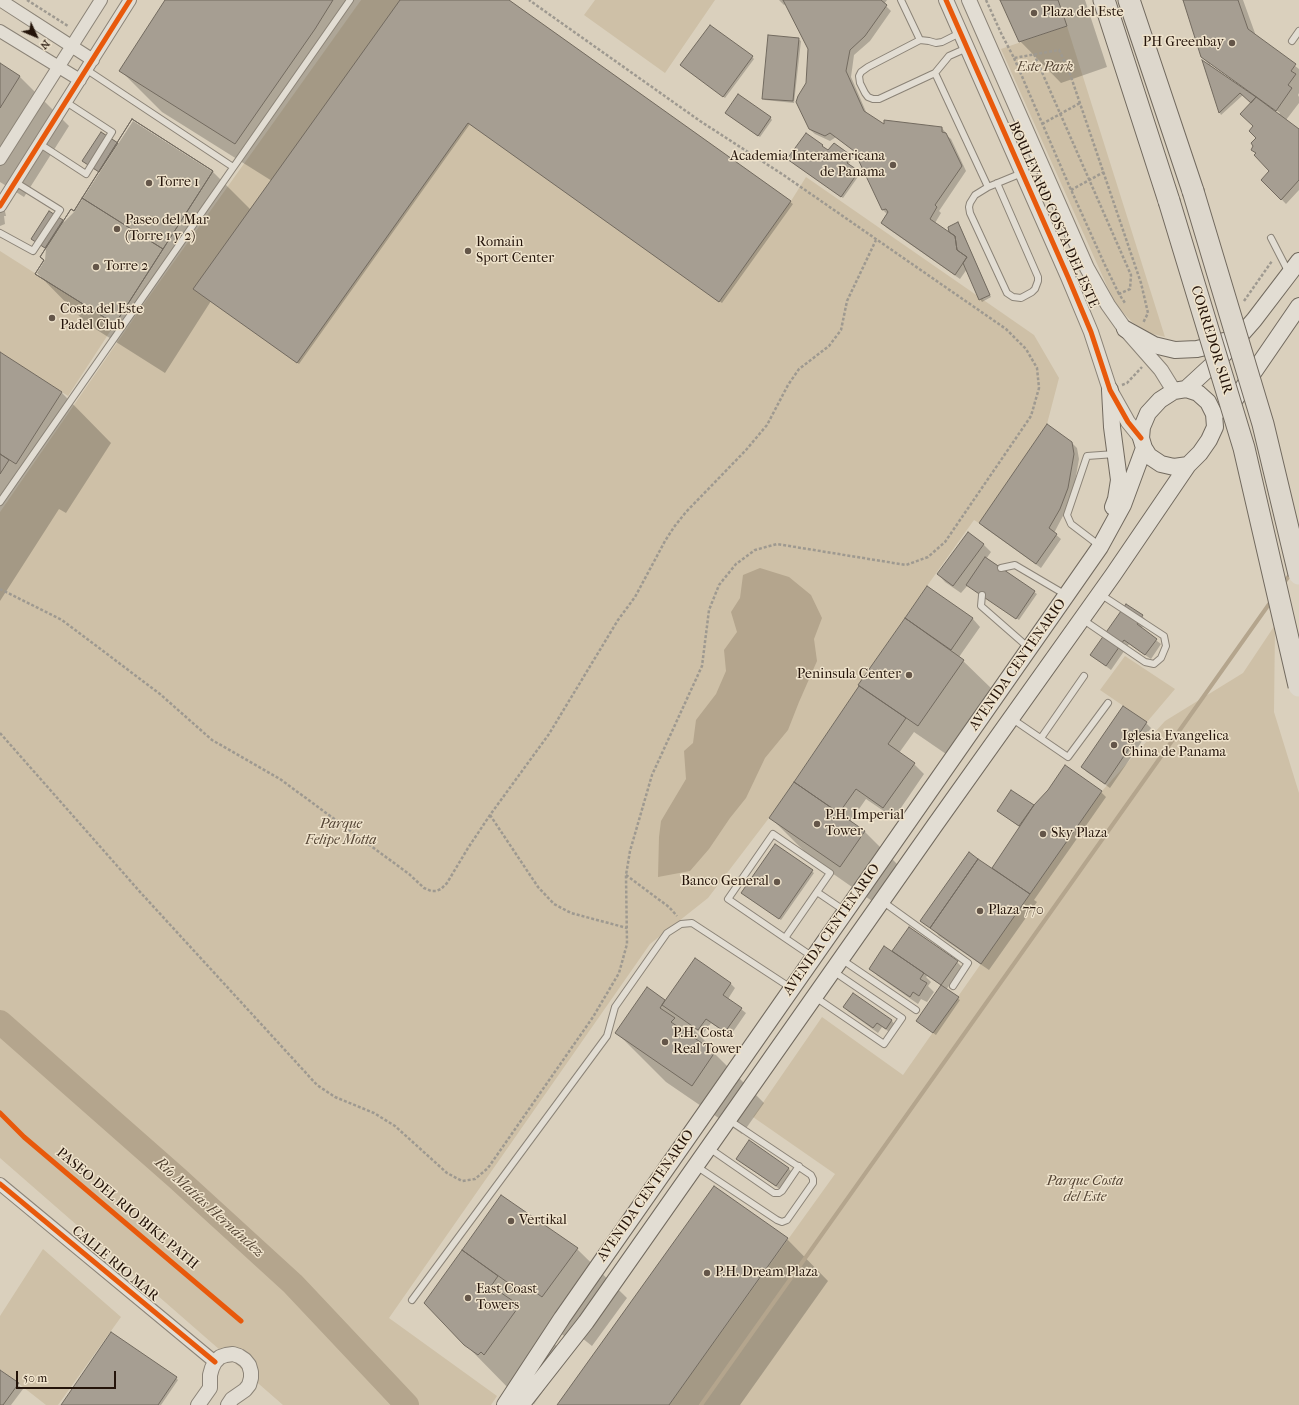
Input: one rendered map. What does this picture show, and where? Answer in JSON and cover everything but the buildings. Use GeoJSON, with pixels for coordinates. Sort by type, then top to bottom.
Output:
{"type":"FeatureCollection","features":[{"type":"Feature","properties":{"kind":"highway","name":"CORREDOR SUR"},"geometry":{"type":"LineString","coordinates":[[1104,0],[1169,201],[1244,448],[1299,686]]}},
{"type":"Feature","properties":{"kind":"highway","name":"CORREDOR SUR"},"geometry":{"type":"LineString","coordinates":[[1129,0],[1193,191],[1263,424],[1299,574]]}},
{"type":"Feature","properties":{"kind":"main road"},"geometry":{"type":"LineString","coordinates":[[1299,261],[1254,320],[1224,354],[1180,390],[1160,400],[1148,413],[1142,427],[1142,443],[1150,456],[1161,464],[1174,467],[1188,465],[1200,453],[1209,440],[1215,427],[1299,306]]}},
{"type":"Feature","properties":{"kind":"main road"},"geometry":{"type":"LineString","coordinates":[[1125,329],[1154,345],[1175,350],[1197,349],[1225,341],[1238,334],[1254,320]]}},
{"type":"Feature","properties":{"kind":"main road"},"geometry":{"type":"LineString","coordinates":[[1104,542],[1108,523],[1116,499],[1119,480],[1112,427],[1110,390]]}},
{"type":"Feature","properties":{"kind":"main road"},"geometry":{"type":"LineString","coordinates":[[1180,390],[1198,393],[1208,402],[1214,414],[1215,427]]}},
{"type":"Feature","properties":{"kind":"main road","name":"AVENIDA CENTENARIO"},"geometry":{"type":"LineString","coordinates":[[511,1403],[562,1318],[791,988],[1104,542],[1123,505],[1142,443]]}},
{"type":"Feature","properties":{"kind":"main road","name":"AVENIDA CENTENARIO"},"geometry":{"type":"LineString","coordinates":[[511,1403],[586,1322],[1100,594],[1188,465]]}},
{"type":"Feature","properties":{"kind":"main road"},"geometry":{"type":"LineString","coordinates":[[1048,622],[1069,637]]}},
{"type":"Feature","properties":{"kind":"main road"},"geometry":{"type":"LineString","coordinates":[[988,708],[1010,720]]}},
{"type":"Feature","properties":{"kind":"main road"},"geometry":{"type":"LineString","coordinates":[[791,988],[813,1000]]}},
{"type":"Feature","properties":{"kind":"street"},"geometry":{"type":"LineString","coordinates":[[0,0],[72,46],[90,65]]}},
{"type":"Feature","properties":{"kind":"street"},"geometry":{"type":"LineString","coordinates":[[0,159],[101,0]]}},
{"type":"Feature","properties":{"kind":"street"},"geometry":{"type":"LineString","coordinates":[[0,206],[130,0]]}},
{"type":"Feature","properties":{"kind":"street","name":"BOULEVARD COSTA DEL ESTE"},"geometry":{"type":"LineString","coordinates":[[946,0],[1068,277],[1091,332],[1110,390],[1142,443]]}},
{"type":"Feature","properties":{"kind":"street","name":"BOULEVARD COSTA DEL ESTE"},"geometry":{"type":"LineString","coordinates":[[969,0],[1087,268],[1108,305],[1125,329],[1160,370],[1180,390]]}},
{"type":"Feature","properties":{"kind":"street"},"geometry":{"type":"LineString","coordinates":[[0,31],[80,80]]}},
{"type":"Feature","properties":{"kind":"street"},"geometry":{"type":"LineString","coordinates":[[981,81],[1000,72]]}},
{"type":"Feature","properties":{"kind":"street"},"geometry":{"type":"LineString","coordinates":[[1068,277],[1087,268]]}},
{"type":"Feature","properties":{"kind":"street","name":"CALLE RIO MAR"},"geometry":{"type":"LineString","coordinates":[[0,1184],[215,1362]]}},
{"type":"Feature","properties":{"kind":"street"},"geometry":{"type":"LineString","coordinates":[[198,1405],[210,1388],[210,1375],[215,1362],[220,1357],[233,1354],[240,1356],[249,1365],[251,1378],[249,1385],[245,1390],[232,1399],[228,1405]]}},
{"type":"Feature","properties":{"kind":"lane"},"geometry":{"type":"LineString","coordinates":[[0,502],[350,0]]}},
{"type":"Feature","properties":{"kind":"lane"},"geometry":{"type":"LineString","coordinates":[[901,0],[920,40]]}},
{"type":"Feature","properties":{"kind":"lane"},"geometry":{"type":"LineString","coordinates":[[1292,41],[1299,31]]}},
{"type":"Feature","properties":{"kind":"lane"},"geometry":{"type":"LineString","coordinates":[[960,33],[936,44],[929,41],[920,40],[861,72],[860,83],[865,93],[873,99],[879,100],[935,73],[949,56],[966,48]]}},
{"type":"Feature","properties":{"kind":"lane"},"geometry":{"type":"LineString","coordinates":[[90,65],[233,167]]}},
{"type":"Feature","properties":{"kind":"lane"},"geometry":{"type":"LineString","coordinates":[[935,73],[988,187]]}},
{"type":"Feature","properties":{"kind":"lane"},"geometry":{"type":"LineString","coordinates":[[40,144],[86,174],[112,132],[66,102]]}},
{"type":"Feature","properties":{"kind":"lane"},"geometry":{"type":"LineString","coordinates":[[997,183],[1038,277],[1035,289],[1021,298],[1012,297],[1007,293],[970,213],[970,203],[975,195],[988,187],[997,183],[1022,173]]}},
{"type":"Feature","properties":{"kind":"lane"},"geometry":{"type":"LineString","coordinates":[[0,233],[33,251],[60,210],[15,182]]}},
{"type":"Feature","properties":{"kind":"lane"},"geometry":{"type":"LineString","coordinates":[[1271,238],[1290,274]]}},
{"type":"Feature","properties":{"kind":"lane"},"geometry":{"type":"LineString","coordinates":[[1104,542],[1071,524],[1067,515],[1087,456],[1116,454]]}},
{"type":"Feature","properties":{"kind":"lane"},"geometry":{"type":"LineString","coordinates":[[1001,568],[1015,565],[1066,595]]}},
{"type":"Feature","properties":{"kind":"lane"},"geometry":{"type":"LineString","coordinates":[[1082,619],[1145,662],[1154,664],[1161,658],[1166,646],[1164,636],[1100,594]]}},
{"type":"Feature","properties":{"kind":"lane"},"geometry":{"type":"LineString","coordinates":[[982,595],[982,606],[1029,648]]}},
{"type":"Feature","properties":{"kind":"lane"},"geometry":{"type":"LineString","coordinates":[[1041,738],[1084,676]]}},
{"type":"Feature","properties":{"kind":"lane"},"geometry":{"type":"LineString","coordinates":[[1010,720],[1041,738],[1068,757],[1108,703]]}},
{"type":"Feature","properties":{"kind":"lane"},"geometry":{"type":"LineString","coordinates":[[785,938],[830,873],[773,834],[728,899],[785,938],[813,957]]}},
{"type":"Feature","properties":{"kind":"lane"},"geometry":{"type":"LineString","coordinates":[[817,892],[845,911]]}},
{"type":"Feature","properties":{"kind":"lane"},"geometry":{"type":"LineString","coordinates":[[882,902],[968,963],[953,986]]}},
{"type":"Feature","properties":{"kind":"lane"},"geometry":{"type":"LineString","coordinates":[[412,1300],[607,1036],[615,1007],[668,933],[681,924],[692,923],[791,988]]}},
{"type":"Feature","properties":{"kind":"lane"},"geometry":{"type":"LineString","coordinates":[[813,1000],[884,1044],[902,1018],[837,965]]}},
{"type":"Feature","properties":{"kind":"lane"},"geometry":{"type":"LineString","coordinates":[[837,965],[916,1010]]}},
{"type":"Feature","properties":{"kind":"lane"},"geometry":{"type":"LineString","coordinates":[[696,1166],[777,1220],[782,1222],[787,1220],[813,1183],[811,1175],[729,1120]]}},
{"type":"Feature","properties":{"kind":"lane"},"geometry":{"type":"LineString","coordinates":[[709,1148],[774,1193],[779,1193],[782,1191],[799,1166]]}},
{"type":"Feature","properties":{"kind":"path"},"geometry":{"type":"LineString","coordinates":[[27,0],[68,26]]}},
{"type":"Feature","properties":{"kind":"path"},"geometry":{"type":"LineString","coordinates":[[0,733],[141,894],[317,1085],[335,1097],[374,1113],[395,1126],[447,1173],[462,1181],[476,1179],[488,1168],[593,1017],[619,973],[627,944],[626,875],[630,851],[652,775],[702,666],[709,610],[719,585],[736,564],[755,550],[777,544],[906,565],[928,556],[945,542],[1031,416],[1039,388],[1037,368],[1026,349],[1006,329],[782,174],[700,121],[529,0]]}},
{"type":"Feature","properties":{"kind":"path"},"geometry":{"type":"LineString","coordinates":[[986,0],[1001,34],[1014,58],[1104,263],[1128,308]]}},
{"type":"Feature","properties":{"kind":"path"},"geometry":{"type":"LineString","coordinates":[[1014,58],[1059,50],[1068,68],[1141,283],[1148,314],[1143,323],[1139,320]]}},
{"type":"Feature","properties":{"kind":"path"},"geometry":{"type":"LineString","coordinates":[[1034,54],[1131,275],[1130,289],[1120,294]]}},
{"type":"Feature","properties":{"kind":"path"},"geometry":{"type":"LineString","coordinates":[[1042,124],[1080,103]]}},
{"type":"Feature","properties":{"kind":"path"},"geometry":{"type":"LineString","coordinates":[[1071,190],[1104,172]]}},
{"type":"Feature","properties":{"kind":"path"},"geometry":{"type":"LineString","coordinates":[[0,589],[62,620],[160,694],[212,740],[280,779],[409,874],[424,888],[431,891],[436,891],[441,889],[447,883],[490,815],[549,734],[618,620],[636,597],[665,540],[674,527],[686,512],[746,450],[767,425],[788,385],[799,369],[829,346],[841,330],[847,301],[876,240]]}},
{"type":"Feature","properties":{"kind":"path"},"geometry":{"type":"LineString","coordinates":[[1242,303],[1278,252]]}},
{"type":"Feature","properties":{"kind":"path"},"geometry":{"type":"LineString","coordinates":[[490,815],[538,887],[554,904],[571,913],[627,928]]}},
{"type":"Feature","properties":{"kind":"path"},"geometry":{"type":"LineString","coordinates":[[626,875],[669,907],[678,917],[681,924]]}},
{"type":"Feature","properties":{"kind":"green space","name":"Parque Felipe Motta"},"geometry":{"type":"Polygon","coordinates":[[[361,0],[509,0],[791,201],[806,177],[1034,335],[1059,378],[1047,424],[979,523],[974,520],[927,586],[858,685],[859,686],[769,818],[708,898],[650,944],[389,1318],[497,1396],[491,1405],[283,1405],[0,1158],[0,512],[143,305],[361,0]]]}},
{"type":"Feature","properties":{"kind":"green space"},"geometry":{"type":"Polygon","coordinates":[[[595,0],[715,0],[665,73],[584,15],[595,0]]]}},
{"type":"Feature","properties":{"kind":"green space","name":"Este Park"},"geometry":{"type":"Polygon","coordinates":[[[1067,26],[1165,337],[1149,333],[1132,322],[1118,307],[1107,286],[1001,49],[1067,26]]]}},
{"type":"Feature","properties":{"kind":"green space","name":"Costa del Este Padel Club"},"geometry":{"type":"Polygon","coordinates":[[[0,251],[115,324],[68,396],[0,352],[0,251]]]}},
{"type":"Feature","properties":{"kind":"green space","name":"Parque Costa del Este"},"geometry":{"type":"Polygon","coordinates":[[[1275,625],[1274,712],[1299,793],[1299,1405],[669,1405],[835,1174],[753,1117],[822,1017],[903,1075],[1102,791],[1165,721],[1243,673],[1275,625]]]}},
{"type":"Feature","properties":{"kind":"green space"},"geometry":{"type":"Polygon","coordinates":[[[1125,656],[1175,689],[1147,722],[1100,690],[1125,656]]]}},
{"type":"Feature","properties":{"kind":"green space"},"geometry":{"type":"Polygon","coordinates":[[[43,1249],[121,1317],[58,1405],[46,1405],[0,1369],[0,1316],[43,1249]]]}},
{"type":"Feature","properties":{"kind":"shaded area"},"geometry":{"type":"Polygon","coordinates":[[[760,568],[789,577],[811,595],[822,618],[814,639],[817,661],[788,730],[765,758],[746,798],[730,818],[709,849],[690,871],[658,877],[661,821],[686,779],[684,751],[693,743],[696,720],[716,694],[726,671],[724,650],[737,632],[731,612],[740,598],[743,575],[760,568]]]}},
{"type":"Feature","properties":{"kind":"waterway"},"geometry":{"type":"LineString","coordinates":[[1283,584],[1292,572]]}},
{"type":"Feature","properties":{"kind":"waterway"},"geometry":{"type":"LineString","coordinates":[[701,1405],[1272,600]]}},
{"type":"Feature","properties":{"kind":"waterway","name":"Río Matías Hernández"},"geometry":{"type":"LineString","coordinates":[[0,1022],[177,1178],[293,1284],[407,1405]]}},
{"type":"Feature","properties":{"kind":"cycle path"},"geometry":{"type":"LineString","coordinates":[[0,206],[130,0]]}},
{"type":"Feature","properties":{"kind":"cycle path"},"geometry":{"type":"LineString","coordinates":[[946,0],[1068,277],[1091,332],[1110,390],[1128,422],[1141,438]]}},
{"type":"Feature","properties":{"kind":"cycle path","name":"PASEO DEL RIO BIKE PATH"},"geometry":{"type":"LineString","coordinates":[[0,1113],[24,1137],[241,1321]]}},
{"type":"Feature","properties":{"kind":"cycle path"},"geometry":{"type":"LineString","coordinates":[[0,1184],[215,1362]]}},
{"type":"Feature","properties":{"kind":"place","name":"Plaza del Este"},"geometry":{"type":"Point","coordinates":[1034,13]}},
{"type":"Feature","properties":{"kind":"place","name":"PH Greenbay"},"geometry":{"type":"Point","coordinates":[1232,43]}},
{"type":"Feature","properties":{"kind":"place","name":"Academia Interamericana de Panama"},"geometry":{"type":"Point","coordinates":[893,165]}},
{"type":"Feature","properties":{"kind":"place","name":"Torre 1"},"geometry":{"type":"Point","coordinates":[149,183]}},
{"type":"Feature","properties":{"kind":"place","name":"Paseo del Mar (Torre 1 y 2)"},"geometry":{"type":"Point","coordinates":[117,229]}},
{"type":"Feature","properties":{"kind":"place","name":"Romain Sport Center"},"geometry":{"type":"Point","coordinates":[468,251]}},
{"type":"Feature","properties":{"kind":"place","name":"Torre 2"},"geometry":{"type":"Point","coordinates":[96,267]}},
{"type":"Feature","properties":{"kind":"place","name":"Costa del Este Padel Club"},"geometry":{"type":"Point","coordinates":[52,318]}},
{"type":"Feature","properties":{"kind":"place","name":"Peninsula Center"},"geometry":{"type":"Point","coordinates":[909,675]}},
{"type":"Feature","properties":{"kind":"place","name":"Iglesia Evangelica China de Panama"},"geometry":{"type":"Point","coordinates":[1114,745]}},
{"type":"Feature","properties":{"kind":"place","name":"P.H. Imperial Tower"},"geometry":{"type":"Point","coordinates":[817,824]}},
{"type":"Feature","properties":{"kind":"place","name":"Sky Plaza"},"geometry":{"type":"Point","coordinates":[1043,834]}},
{"type":"Feature","properties":{"kind":"place","name":"Banco General"},"geometry":{"type":"Point","coordinates":[777,882]}},
{"type":"Feature","properties":{"kind":"place","name":"Plaza 770"},"geometry":{"type":"Point","coordinates":[980,911]}},
{"type":"Feature","properties":{"kind":"place","name":"P.H. Costa Real Tower"},"geometry":{"type":"Point","coordinates":[665,1042]}},
{"type":"Feature","properties":{"kind":"place","name":"Vertikal"},"geometry":{"type":"Point","coordinates":[511,1221]}},
{"type":"Feature","properties":{"kind":"place","name":"P.H. Dream Plaza"},"geometry":{"type":"Point","coordinates":[707,1273]}},
{"type":"Feature","properties":{"kind":"place","name":"East Coast Towers"},"geometry":{"type":"Point","coordinates":[468,1298]}}]}
